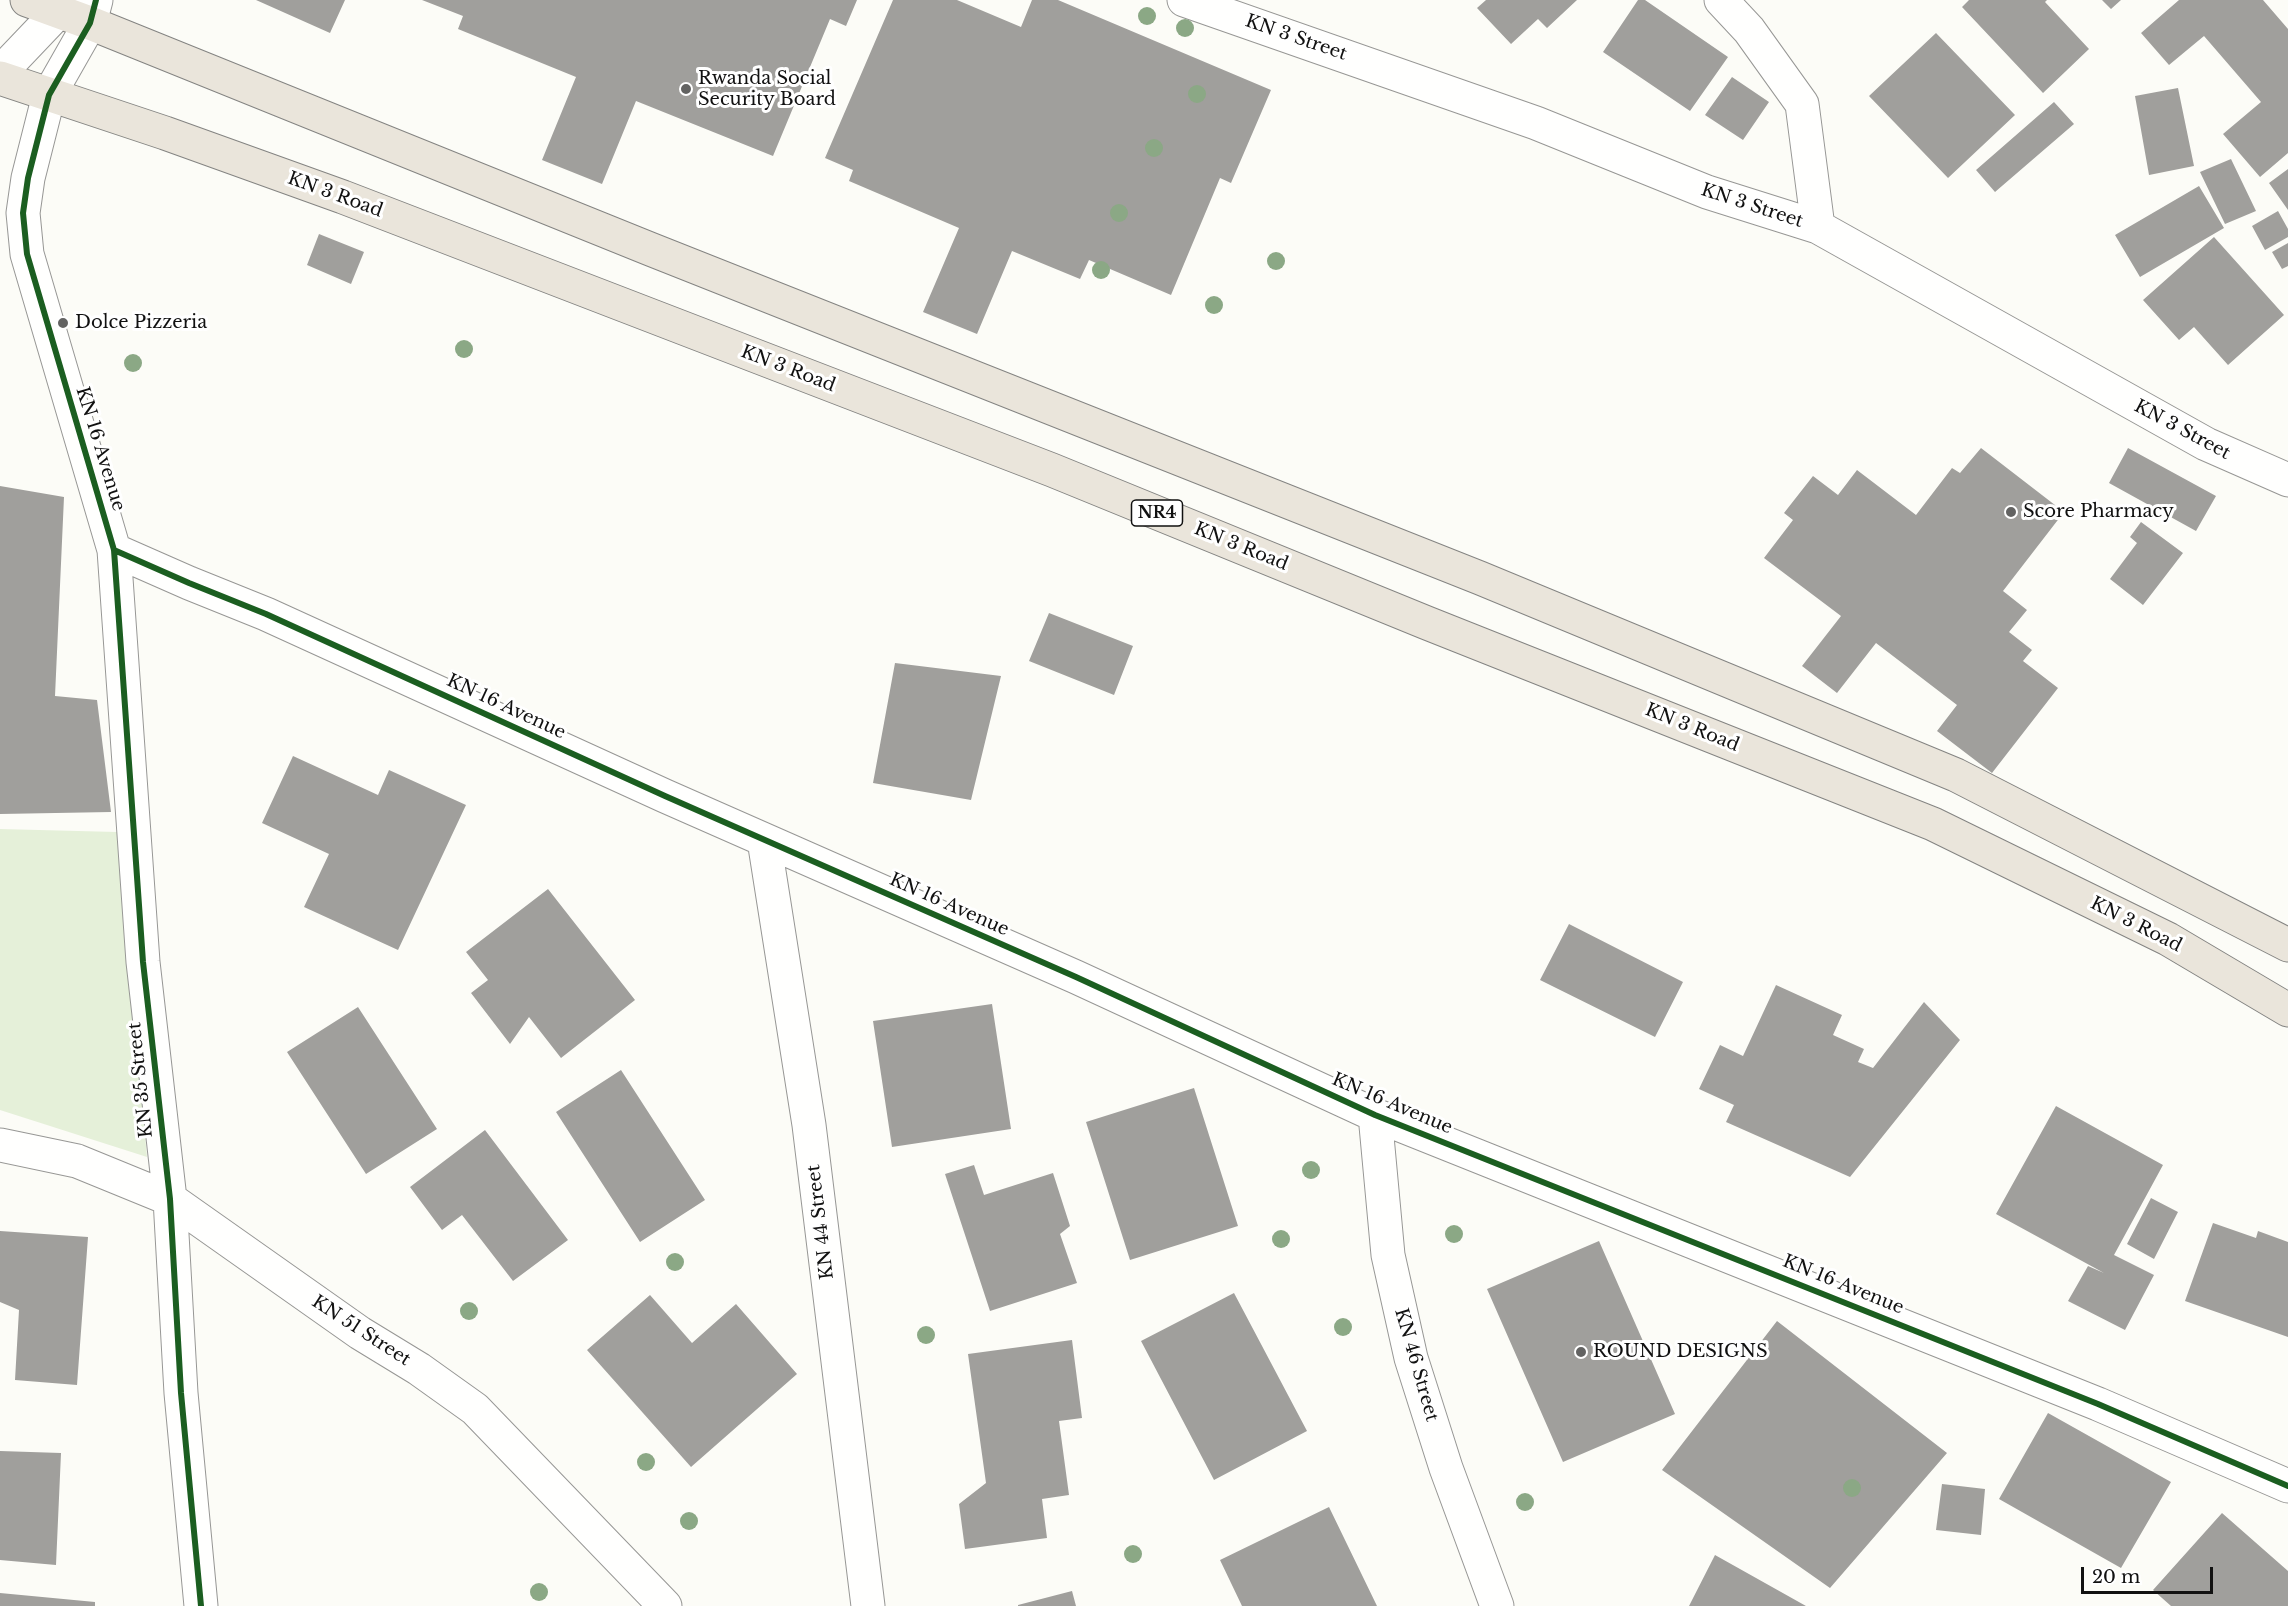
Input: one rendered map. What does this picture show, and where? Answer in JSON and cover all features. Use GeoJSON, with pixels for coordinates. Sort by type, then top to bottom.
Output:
{"type":"FeatureCollection","features":[{"type":"Feature","properties":{"kind":"highway"},"geometry":{"type":"LineString","coordinates":[[27,0],[80,9],[650,249],[1480,578],[1956,775],[2288,945]]}},
{"type":"Feature","properties":{"kind":"highway","name":"KN 3 Road"},"geometry":{"type":"LineString","coordinates":[[0,76],[343,197],[1052,470],[1427,623],[1933,824],[2168,939],[2288,1010]]}},
{"type":"Feature","properties":{"kind":"street","name":"KN 3 Street"},"geometry":{"type":"LineString","coordinates":[[1184,0],[1536,123],[1707,192],[1818,227],[2206,444],[2288,480]]}},
{"type":"Feature","properties":{"kind":"street"},"geometry":{"type":"LineString","coordinates":[[1721,0],[1749,30],[1802,104],[1818,227]]}},
{"type":"Feature","properties":{"kind":"street"},"geometry":{"type":"LineString","coordinates":[[0,76],[80,9]]}},
{"type":"Feature","properties":{"kind":"street","name":"KN 16 Avenue"},"geometry":{"type":"LineString","coordinates":[[80,9],[49,95],[28,178],[23,213],[27,254],[114,550],[287,623],[764,840],[1065,972],[1375,1115],[2098,1404],[2288,1486]]}},
{"type":"Feature","properties":{"kind":"street","name":"KN 35 Street"},"geometry":{"type":"LineString","coordinates":[[114,550],[143,962],[170,1198],[181,1393],[201,1606]]}},
{"type":"Feature","properties":{"kind":"street","name":"KN 44 Street"},"geometry":{"type":"LineString","coordinates":[[764,840],[809,1125],[868,1606]]}},
{"type":"Feature","properties":{"kind":"street","name":"KN 46 Street"},"geometry":{"type":"LineString","coordinates":[[1375,1115],[1388,1255],[1411,1358],[1446,1468],[1497,1606]]}},
{"type":"Feature","properties":{"kind":"street","name":"KN 51 Street"},"geometry":{"type":"LineString","coordinates":[[0,1145],[77,1161],[170,1198],[292,1286],[475,1409],[665,1606]]}},
{"type":"Feature","properties":{"kind":"green space"},"geometry":{"type":"Polygon","coordinates":[[[0,829],[117,832],[147,1157],[0,1110],[0,829]]]}},
{"type":"Feature","properties":{"kind":"building"},"geometry":{"type":"Polygon","coordinates":[[[256,0],[345,0],[330,33],[256,0]]]}},
{"type":"Feature","properties":{"kind":"building","name":"Rwanda Social Security Board"},"geometry":{"type":"Polygon","coordinates":[[[422,0],[857,0],[846,26],[830,19],[773,156],[636,101],[602,184],[542,160],[576,77],[458,29],[463,16],[422,0]]]}},
{"type":"Feature","properties":{"kind":"building"},"geometry":{"type":"Polygon","coordinates":[[[893,0],[957,0],[1021,27],[1032,0],[1058,0],[1271,90],[1231,183],[1220,178],[1171,295],[1089,260],[1080,279],[1012,251],[977,334],[923,312],[959,228],[849,181],[853,170],[825,158],[893,0]]]}},
{"type":"Feature","properties":{"kind":"building"},"geometry":{"type":"Polygon","coordinates":[[[1486,0],[1577,0],[1547,28],[1538,19],[1511,44],[1477,8],[1486,0]]]}},
{"type":"Feature","properties":{"kind":"building"},"geometry":{"type":"Polygon","coordinates":[[[1638,0],[1645,0],[1728,57],[1690,111],[1603,52],[1638,0]]]}},
{"type":"Feature","properties":{"kind":"building"},"geometry":{"type":"Polygon","coordinates":[[[1969,0],[2047,0],[2045,2],[2089,49],[2043,93],[1962,7],[1969,0]]]}},
{"type":"Feature","properties":{"kind":"building"},"geometry":{"type":"Polygon","coordinates":[[[2102,0],[2121,0],[2111,9],[2102,0]]]}},
{"type":"Feature","properties":{"kind":"building"},"geometry":{"type":"Polygon","coordinates":[[[2179,0],[2263,0],[2288,29],[2288,153],[2260,177],[2223,134],[2261,102],[2204,36],[2169,65],[2141,33],[2179,0]]]}},
{"type":"Feature","properties":{"kind":"building"},"geometry":{"type":"Polygon","coordinates":[[[1936,33],[2015,115],[1948,178],[1869,96],[1936,33]]]}},
{"type":"Feature","properties":{"kind":"building"},"geometry":{"type":"Polygon","coordinates":[[[1732,77],[1769,102],[1743,140],[1705,115],[1732,77]]]}},
{"type":"Feature","properties":{"kind":"building"},"geometry":{"type":"Polygon","coordinates":[[[2178,88],[2194,166],[2149,175],[2135,96],[2178,88]]]}},
{"type":"Feature","properties":{"kind":"building"},"geometry":{"type":"Polygon","coordinates":[[[2054,102],[2074,124],[1995,192],[1976,170],[2054,102]]]}},
{"type":"Feature","properties":{"kind":"building"},"geometry":{"type":"Polygon","coordinates":[[[2231,159],[2256,211],[2225,224],[2200,172],[2231,159]]]}},
{"type":"Feature","properties":{"kind":"building"},"geometry":{"type":"Polygon","coordinates":[[[2288,169],[2288,210],[2269,183],[2288,169]]]}},
{"type":"Feature","properties":{"kind":"building"},"geometry":{"type":"Polygon","coordinates":[[[2199,186],[2224,228],[2140,277],[2115,235],[2199,186]]]}},
{"type":"Feature","properties":{"kind":"building"},"geometry":{"type":"Polygon","coordinates":[[[2278,211],[2288,229],[2288,237],[2265,250],[2252,226],[2278,211]]]}},
{"type":"Feature","properties":{"kind":"building"},"geometry":{"type":"Polygon","coordinates":[[[319,234],[364,252],[351,284],[307,265],[319,234]]]}},
{"type":"Feature","properties":{"kind":"building"},"geometry":{"type":"Polygon","coordinates":[[[2214,237],[2284,315],[2228,365],[2194,327],[2179,340],[2143,300],[2214,237]]]}},
{"type":"Feature","properties":{"kind":"building"},"geometry":{"type":"Polygon","coordinates":[[[2288,243],[2288,266],[2282,269],[2272,252],[2288,243]]]}},
{"type":"Feature","properties":{"kind":"building"},"geometry":{"type":"Polygon","coordinates":[[[1981,448],[2064,512],[2003,591],[2027,610],[2009,632],[2032,650],[2023,661],[2058,688],[1992,773],[1937,731],[1957,705],[1876,643],[1837,693],[1802,666],[1841,616],[1764,558],[1793,520],[1784,513],[1813,476],[1838,495],[1857,470],[1916,515],[1952,468],[1960,473],[1981,448]]]}},
{"type":"Feature","properties":{"kind":"building"},"geometry":{"type":"Polygon","coordinates":[[[2128,448],[2216,496],[2196,531],[2109,483],[2128,448]]]}},
{"type":"Feature","properties":{"kind":"building"},"geometry":{"type":"Polygon","coordinates":[[[0,486],[64,497],[55,696],[97,700],[111,812],[0,814],[0,486]]]}},
{"type":"Feature","properties":{"kind":"building"},"geometry":{"type":"Polygon","coordinates":[[[2141,522],[2183,553],[2143,605],[2110,579],[2137,543],[2130,537],[2141,522]]]}},
{"type":"Feature","properties":{"kind":"building"},"geometry":{"type":"Polygon","coordinates":[[[1049,613],[1133,646],[1114,695],[1029,661],[1049,613]]]}},
{"type":"Feature","properties":{"kind":"building"},"geometry":{"type":"Polygon","coordinates":[[[895,663],[1001,676],[971,800],[873,783],[895,663]]]}},
{"type":"Feature","properties":{"kind":"building"},"geometry":{"type":"Polygon","coordinates":[[[293,756],[378,795],[389,770],[466,805],[398,950],[304,907],[329,854],[262,823],[293,756]]]}},
{"type":"Feature","properties":{"kind":"building"},"geometry":{"type":"Polygon","coordinates":[[[548,889],[635,1000],[561,1058],[529,1017],[510,1044],[471,993],[488,980],[466,952],[548,889]]]}},
{"type":"Feature","properties":{"kind":"building"},"geometry":{"type":"Polygon","coordinates":[[[1569,924],[1683,982],[1655,1037],[1540,980],[1569,924]]]}},
{"type":"Feature","properties":{"kind":"building"},"geometry":{"type":"Polygon","coordinates":[[[1776,985],[1842,1015],[1833,1035],[1864,1049],[1858,1062],[1873,1068],[1924,1002],[1960,1040],[1850,1177],[1726,1122],[1734,1105],[1699,1089],[1720,1045],[1743,1056],[1776,985]]]}},
{"type":"Feature","properties":{"kind":"building"},"geometry":{"type":"Polygon","coordinates":[[[992,1004],[1011,1129],[892,1147],[873,1021],[992,1004]]]}},
{"type":"Feature","properties":{"kind":"building"},"geometry":{"type":"Polygon","coordinates":[[[358,1007],[437,1129],[366,1174],[287,1052],[358,1007]]]}},
{"type":"Feature","properties":{"kind":"building"},"geometry":{"type":"Polygon","coordinates":[[[621,1070],[705,1200],[640,1242],[556,1112],[621,1070]]]}},
{"type":"Feature","properties":{"kind":"building"},"geometry":{"type":"Polygon","coordinates":[[[1194,1088],[1238,1226],[1130,1260],[1086,1122],[1194,1088]]]}},
{"type":"Feature","properties":{"kind":"building"},"geometry":{"type":"Polygon","coordinates":[[[2056,1106],[2163,1165],[2114,1255],[2154,1275],[2125,1330],[2068,1301],[2088,1266],[2104,1273],[1996,1214],[2056,1106]]]}},
{"type":"Feature","properties":{"kind":"building"},"geometry":{"type":"Polygon","coordinates":[[[485,1130],[568,1240],[513,1281],[462,1215],[442,1230],[410,1187],[485,1130]]]}},
{"type":"Feature","properties":{"kind":"building"},"geometry":{"type":"Polygon","coordinates":[[[974,1165],[984,1195],[1053,1173],[1070,1226],[1060,1234],[1077,1283],[990,1311],[945,1174],[974,1165]]]}},
{"type":"Feature","properties":{"kind":"building"},"geometry":{"type":"Polygon","coordinates":[[[2151,1198],[2178,1212],[2154,1259],[2127,1244],[2151,1198]]]}},
{"type":"Feature","properties":{"kind":"building"},"geometry":{"type":"Polygon","coordinates":[[[2213,1223],[2256,1238],[2258,1231],[2288,1242],[2288,1337],[2185,1301],[2213,1223]]]}},
{"type":"Feature","properties":{"kind":"building"},"geometry":{"type":"Polygon","coordinates":[[[0,1231],[88,1237],[77,1385],[15,1380],[19,1310],[0,1302],[0,1231]]]}},
{"type":"Feature","properties":{"kind":"building","name":"ROUND DESIGNS"},"geometry":{"type":"Polygon","coordinates":[[[1599,1241],[1675,1414],[1563,1462],[1487,1289],[1599,1241]]]}},
{"type":"Feature","properties":{"kind":"building"},"geometry":{"type":"Polygon","coordinates":[[[1234,1293],[1307,1431],[1214,1480],[1141,1341],[1234,1293]]]}},
{"type":"Feature","properties":{"kind":"building"},"geometry":{"type":"Polygon","coordinates":[[[650,1295],[692,1343],[736,1304],[797,1374],[691,1467],[587,1350],[650,1295]]]}},
{"type":"Feature","properties":{"kind":"building"},"geometry":{"type":"Polygon","coordinates":[[[1777,1321],[1947,1453],[1830,1588],[1662,1470],[1777,1321]]]}},
{"type":"Feature","properties":{"kind":"building"},"geometry":{"type":"Polygon","coordinates":[[[1072,1340],[1082,1418],[1059,1421],[1069,1495],[1042,1499],[1047,1538],[965,1549],[959,1504],[986,1483],[968,1354],[1072,1340]]]}},
{"type":"Feature","properties":{"kind":"building"},"geometry":{"type":"Polygon","coordinates":[[[2048,1413],[2171,1482],[2121,1568],[1999,1499],[2048,1413]]]}},
{"type":"Feature","properties":{"kind":"building"},"geometry":{"type":"Polygon","coordinates":[[[0,1451],[61,1453],[56,1565],[0,1560],[0,1451]]]}},
{"type":"Feature","properties":{"kind":"building"},"geometry":{"type":"Polygon","coordinates":[[[1942,1484],[1985,1489],[1981,1535],[1936,1530],[1942,1484]]]}},
{"type":"Feature","properties":{"kind":"building"},"geometry":{"type":"Polygon","coordinates":[[[1329,1507],[1377,1606],[1242,1606],[1220,1560],[1329,1507]]]}},
{"type":"Feature","properties":{"kind":"building"},"geometry":{"type":"Polygon","coordinates":[[[2222,1513],[2288,1571],[2288,1606],[2171,1606],[2153,1590],[2222,1513]]]}},
{"type":"Feature","properties":{"kind":"building"},"geometry":{"type":"Polygon","coordinates":[[[1715,1555],[1806,1606],[1689,1606],[1715,1555]]]}},
{"type":"Feature","properties":{"kind":"building"},"geometry":{"type":"Polygon","coordinates":[[[1072,1591],[1076,1606],[1018,1606],[1018,1605],[1072,1591]]]}},
{"type":"Feature","properties":{"kind":"building"},"geometry":{"type":"Polygon","coordinates":[[[0,1593],[95,1602],[95,1606],[0,1606],[0,1593]]]}},
{"type":"Feature","properties":{"kind":"cycle path"},"geometry":{"type":"LineString","coordinates":[[96,0],[90,23],[49,95],[28,178],[23,213],[27,254],[114,550],[143,962],[170,1199],[181,1393],[201,1606]]}},
{"type":"Feature","properties":{"kind":"cycle path"},"geometry":{"type":"LineString","coordinates":[[114,550],[266,614],[665,796],[1076,977],[1375,1115],[2098,1404],[2288,1486]]}},
{"type":"Feature","properties":{"kind":"place","name":"Rwanda Social Security Board"},"geometry":{"type":"Point","coordinates":[686,89]}},
{"type":"Feature","properties":{"kind":"place","name":"Dolce Pizzeria"},"geometry":{"type":"Point","coordinates":[63,323]}},
{"type":"Feature","properties":{"kind":"place","name":"Score Pharmacy"},"geometry":{"type":"Point","coordinates":[2011,512]}},
{"type":"Feature","properties":{"kind":"place","name":"ROUND DESIGNS"},"geometry":{"type":"Point","coordinates":[1581,1352]}}]}
